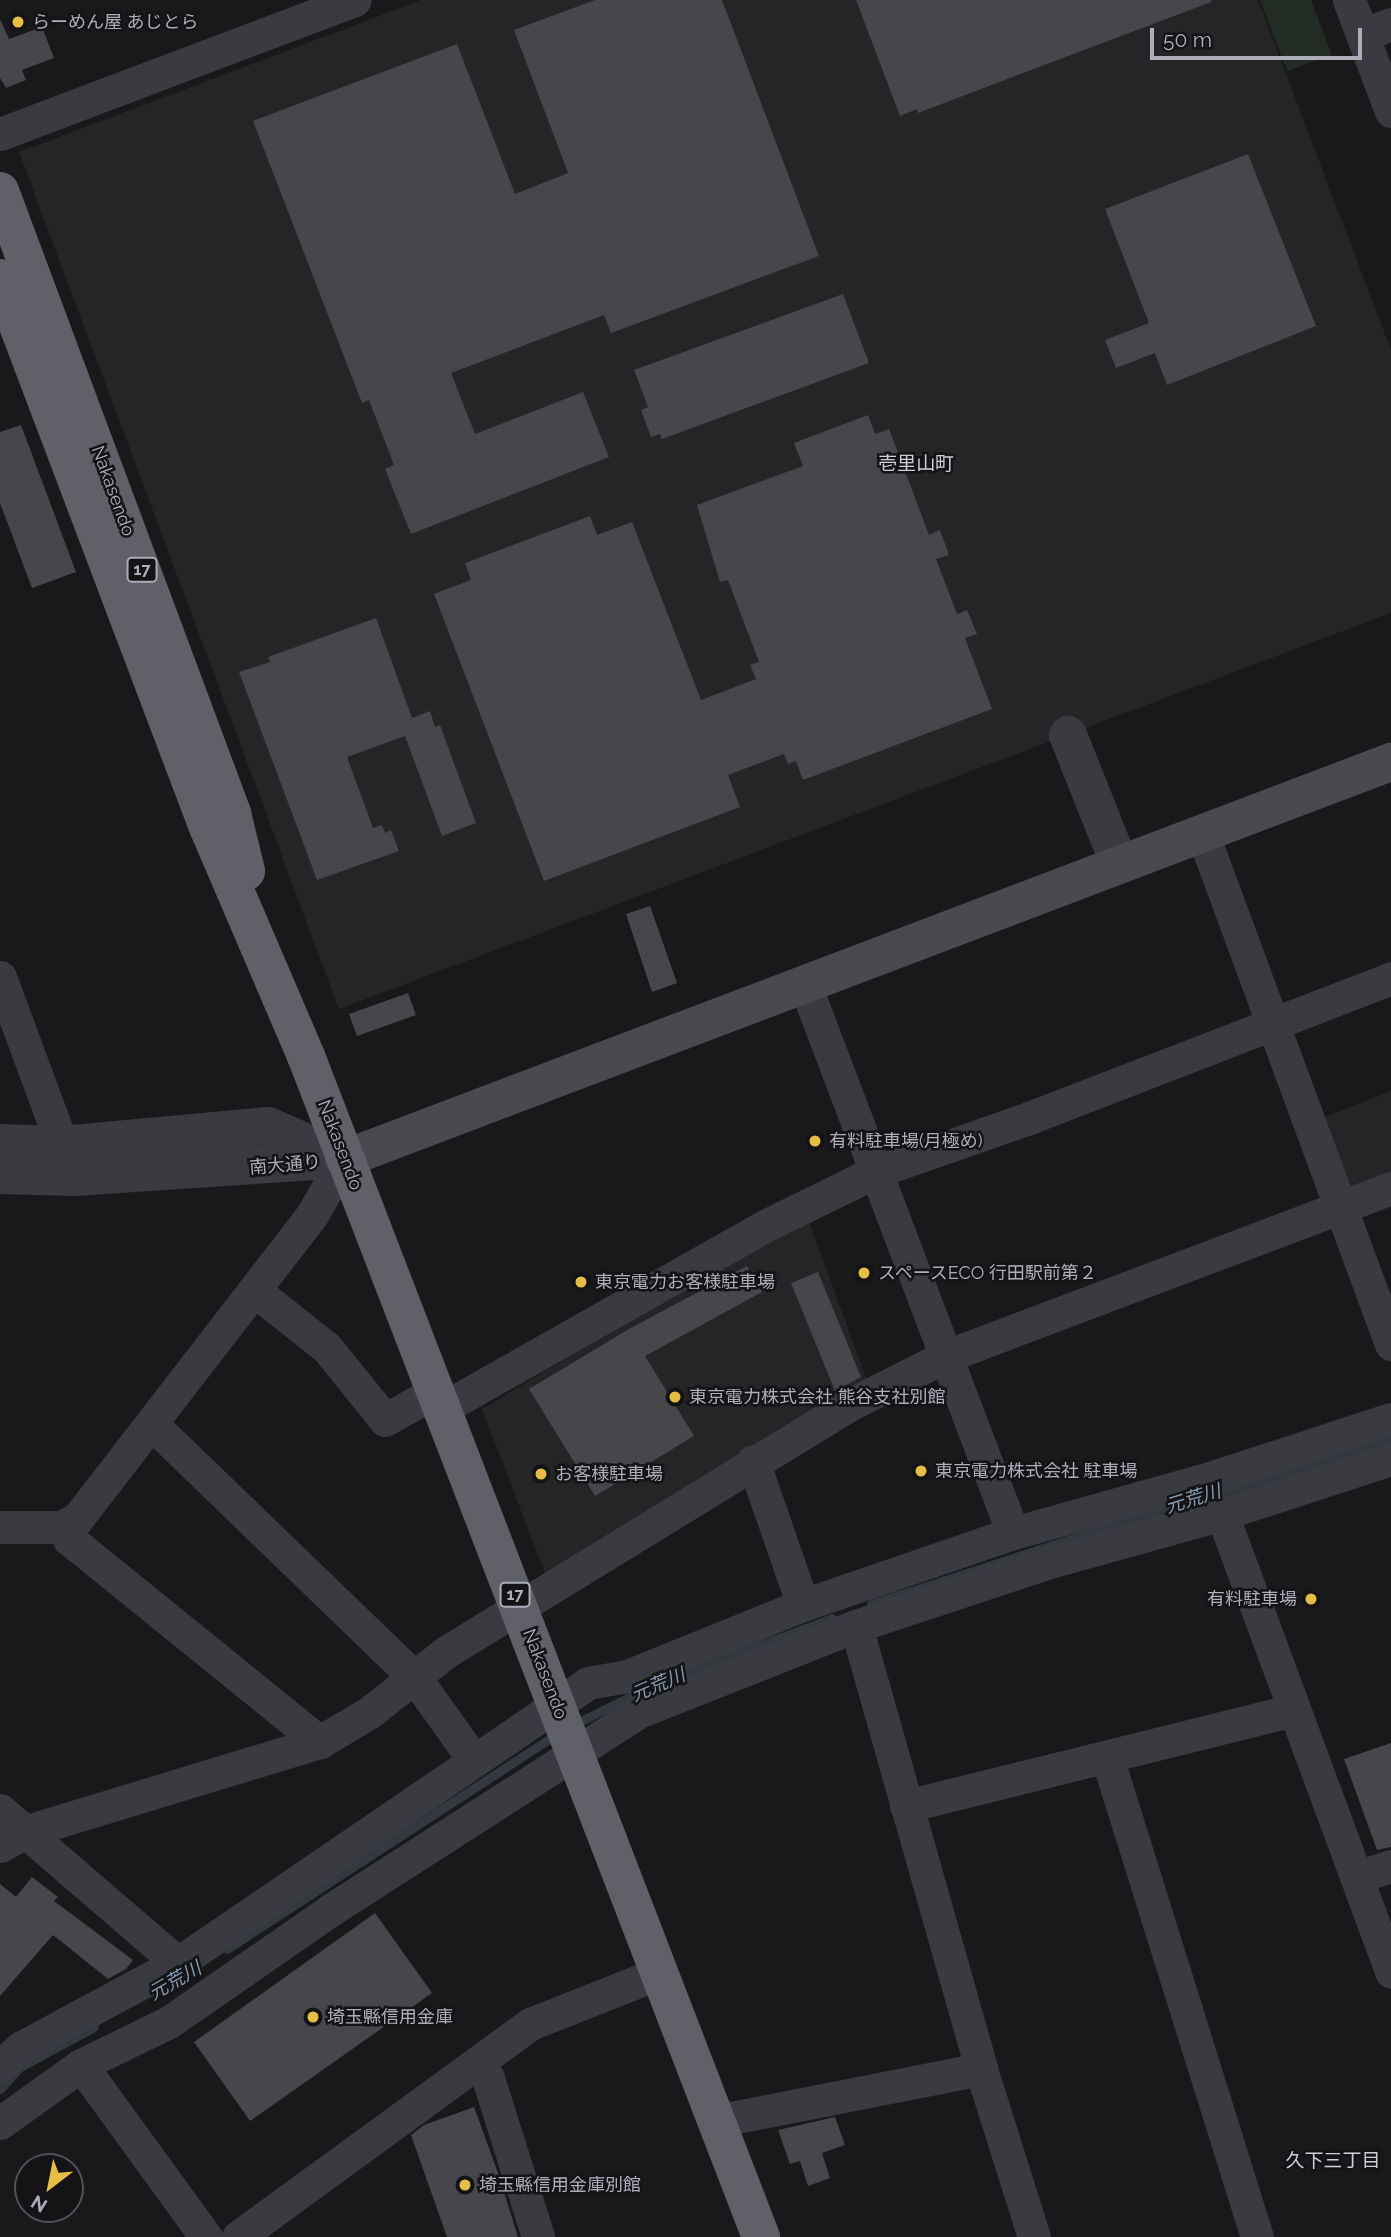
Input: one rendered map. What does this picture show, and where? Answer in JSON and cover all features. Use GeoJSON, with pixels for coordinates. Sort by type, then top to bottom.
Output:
{"type":"FeatureCollection","features":[{"type":"Feature","properties":{"kind":"highway","name":"Nakasendo"},"geometry":{"type":"LineString","coordinates":[[0,191],[21,322]]}},
{"type":"Feature","properties":{"kind":"highway","name":"Nakasendo"},"geometry":{"type":"LineString","coordinates":[[0,278],[21,322],[207,825],[266,955],[761,2237]]}},
{"type":"Feature","properties":{"kind":"main road"},"geometry":{"type":"LineString","coordinates":[[344,1159],[1391,762]]}},
{"type":"Feature","properties":{"kind":"street"},"geometry":{"type":"LineString","coordinates":[[0,134],[355,0]]}},
{"type":"Feature","properties":{"kind":"street"},"geometry":{"type":"LineString","coordinates":[[1349,0],[1377,30],[1391,111]]}},
{"type":"Feature","properties":{"kind":"street"},"geometry":{"type":"LineString","coordinates":[[1068,735],[1119,863]]}},
{"type":"Feature","properties":{"kind":"street"},"geometry":{"type":"LineString","coordinates":[[1203,835],[1391,1344]]}},
{"type":"Feature","properties":{"kind":"street"},"geometry":{"type":"LineString","coordinates":[[0,977],[68,1161]]}},
{"type":"Feature","properties":{"kind":"street"},"geometry":{"type":"LineString","coordinates":[[254,1290],[327,1348],[385,1420],[440,1400],[761,1228],[875,1172],[1029,1118],[1272,1021],[1391,978]]}},
{"type":"Feature","properties":{"kind":"street"},"geometry":{"type":"LineString","coordinates":[[806,985],[944,1357],[1013,1533]]}},
{"type":"Feature","properties":{"kind":"street","name":"南大通り"},"geometry":{"type":"LineString","coordinates":[[0,1143],[68,1161],[281,1167],[344,1159]]}},
{"type":"Feature","properties":{"kind":"street"},"geometry":{"type":"LineString","coordinates":[[0,1527],[65,1526],[77,1519],[312,1215],[344,1159]]}},
{"type":"Feature","properties":{"kind":"street","name":"南大通り"},"geometry":{"type":"LineString","coordinates":[[0,1175],[68,1161]]}},
{"type":"Feature","properties":{"kind":"street"},"geometry":{"type":"LineString","coordinates":[[14,1839],[320,1742],[416,1679],[446,1652],[520,1610],[753,1461],[846,1406],[944,1357],[1391,1188]]}},
{"type":"Feature","properties":{"kind":"street"},"geometry":{"type":"LineString","coordinates":[[0,2067],[20,2048],[178,1962],[473,1759],[588,1684],[627,1676],[803,1605],[1013,1533],[1210,1478],[1391,1419]]}},
{"type":"Feature","properties":{"kind":"street"},"geometry":{"type":"LineString","coordinates":[[152,1424],[416,1679],[473,1759]]}},
{"type":"Feature","properties":{"kind":"street"},"geometry":{"type":"LineString","coordinates":[[0,2123],[81,2065],[169,2022],[332,1909],[641,1711],[856,1626],[1053,1561],[1222,1514],[1391,1459]]}},
{"type":"Feature","properties":{"kind":"street"},"geometry":{"type":"LineString","coordinates":[[753,1461],[803,1605]]}},
{"type":"Feature","properties":{"kind":"street"},"geometry":{"type":"LineString","coordinates":[[1222,1514],[1391,1972]]}},
{"type":"Feature","properties":{"kind":"street"},"geometry":{"type":"LineString","coordinates":[[65,1526],[69,1539],[320,1742]]}},
{"type":"Feature","properties":{"kind":"street"},"geometry":{"type":"LineString","coordinates":[[856,1626],[981,2069],[1034,2237]]}},
{"type":"Feature","properties":{"kind":"street"},"geometry":{"type":"LineString","coordinates":[[906,1806],[1293,1710]]}},
{"type":"Feature","properties":{"kind":"street"},"geometry":{"type":"LineString","coordinates":[[1107,1757],[1257,2237]]}},
{"type":"Feature","properties":{"kind":"street"},"geometry":{"type":"LineString","coordinates":[[0,1810],[14,1839],[178,1962]]}},
{"type":"Feature","properties":{"kind":"street"},"geometry":{"type":"LineString","coordinates":[[1357,1877],[1391,1866]]}},
{"type":"Feature","properties":{"kind":"street"},"geometry":{"type":"LineString","coordinates":[[238,2237],[530,2024],[659,1973]]}},
{"type":"Feature","properties":{"kind":"street"},"geometry":{"type":"LineString","coordinates":[[478,2063],[488,2078],[538,2237]]}},
{"type":"Feature","properties":{"kind":"street"},"geometry":{"type":"LineString","coordinates":[[81,2065],[206,2237]]}},
{"type":"Feature","properties":{"kind":"street"},"geometry":{"type":"LineString","coordinates":[[716,2121],[981,2069]]}},
{"type":"Feature","properties":{"kind":"shaded area"},"geometry":{"type":"Polygon","coordinates":[[[421,0],[1258,0],[1391,350],[1391,613],[339,1009],[19,152],[421,0]]]}},
{"type":"Feature","properties":{"kind":"shaded area"},"geometry":{"type":"Polygon","coordinates":[[[1260,0],[1311,0],[1332,55],[1287,71],[1260,0]]]}},
{"type":"Feature","properties":{"kind":"shaded area"},"geometry":{"type":"Polygon","coordinates":[[[1391,1091],[1391,1172],[1346,1188],[1319,1119],[1391,1091]]]}},
{"type":"Feature","properties":{"kind":"shaded area","name":"東京電力株式会社 熊谷支社別館"},"geometry":{"type":"Polygon","coordinates":[[[808,1219],[869,1386],[548,1581],[482,1409],[768,1237],[808,1219]]]}},
{"type":"Feature","properties":{"kind":"building"},"geometry":{"type":"Polygon","coordinates":[[[595,0],[722,0],[819,256],[611,333],[604,315],[451,373],[475,434],[583,392],[609,457],[411,534],[385,469],[394,465],[369,400],[362,403],[253,121],[457,44],[515,194],[568,173],[514,30],[595,0]]]}},
{"type":"Feature","properties":{"kind":"building"},"geometry":{"type":"Polygon","coordinates":[[[856,0],[1211,2],[918,113],[917,109],[900,116],[856,0]]]}},
{"type":"Feature","properties":{"kind":"building"},"geometry":{"type":"Polygon","coordinates":[[[0,19],[9,39],[42,27],[54,58],[22,70],[26,80],[6,88],[0,78],[0,19]]]}},
{"type":"Feature","properties":{"kind":"building"},"geometry":{"type":"Polygon","coordinates":[[[1248,154],[1316,326],[1167,385],[1155,353],[1116,368],[1105,340],[1149,323],[1105,209],[1248,154]]]}},
{"type":"Feature","properties":{"kind":"building"},"geometry":{"type":"Polygon","coordinates":[[[843,294],[869,363],[662,439],[660,434],[651,437],[641,410],[648,407],[634,370],[843,294]]]}},
{"type":"Feature","properties":{"kind":"building"},"geometry":{"type":"Polygon","coordinates":[[[868,415],[875,434],[889,429],[929,535],[940,530],[949,555],[936,559],[957,614],[967,610],[977,634],[965,638],[992,709],[803,780],[796,761],[788,764],[784,754],[728,775],[740,807],[544,881],[434,594],[471,580],[465,563],[590,516],[597,535],[632,522],[701,700],[756,679],[750,665],[759,662],[728,580],[720,582],[697,505],[803,466],[794,443],[868,415]]]}},
{"type":"Feature","properties":{"kind":"building"},"geometry":{"type":"Polygon","coordinates":[[[21,425],[76,572],[32,588],[0,503],[0,432],[21,425]]]}},
{"type":"Feature","properties":{"kind":"building"},"geometry":{"type":"Polygon","coordinates":[[[376,618],[412,718],[430,711],[435,727],[440,725],[476,823],[442,836],[405,736],[347,757],[373,828],[382,825],[385,833],[391,830],[399,851],[317,880],[239,672],[270,662],[268,657],[376,618]]]}},
{"type":"Feature","properties":{"kind":"building"},"geometry":{"type":"Polygon","coordinates":[[[650,906],[677,983],[652,992],[626,914],[650,906]]]}},
{"type":"Feature","properties":{"kind":"building"},"geometry":{"type":"Polygon","coordinates":[[[408,993],[416,1015],[357,1036],[349,1014],[408,993]]]}},
{"type":"Feature","properties":{"kind":"building"},"geometry":{"type":"Polygon","coordinates":[[[747,1266],[762,1292],[645,1356],[694,1436],[595,1496],[529,1389],[629,1329],[747,1266]]]}},
{"type":"Feature","properties":{"kind":"building"},"geometry":{"type":"Polygon","coordinates":[[[818,1272],[861,1377],[835,1391],[791,1283],[818,1272]]]}},
{"type":"Feature","properties":{"kind":"building"},"geometry":{"type":"Polygon","coordinates":[[[1391,1743],[1391,1847],[1377,1850],[1344,1759],[1391,1743]]]}},
{"type":"Feature","properties":{"kind":"building"},"geometry":{"type":"Polygon","coordinates":[[[32,1877],[58,1897],[54,1901],[133,1960],[126,1969],[108,1979],[53,1935],[0,1996],[0,1884],[16,1897],[32,1877]]]}},
{"type":"Feature","properties":{"kind":"building","name":"埼玉縣信用金庫"},"geometry":{"type":"Polygon","coordinates":[[[375,1913],[432,1993],[250,2121],[194,2042],[375,1913]]]}},
{"type":"Feature","properties":{"kind":"building","name":"埼玉縣信用金庫別館"},"geometry":{"type":"Polygon","coordinates":[[[474,2107],[518,2237],[447,2237],[411,2135],[424,2125],[474,2107]]]}},
{"type":"Feature","properties":{"kind":"building"},"geometry":{"type":"Polygon","coordinates":[[[835,2117],[845,2145],[822,2153],[830,2178],[808,2186],[800,2161],[790,2164],[778,2130],[835,2117]]]}},
{"type":"Feature","properties":{"kind":"waterway","name":"元荒川"},"geometry":{"type":"LineString","coordinates":[[1218,1493],[1391,1438]]}},
{"type":"Feature","properties":{"kind":"waterway","name":"元荒川"},"geometry":{"type":"LineString","coordinates":[[871,1604],[1184,1502]]}},
{"type":"Feature","properties":{"kind":"waterway","name":"元荒川"},"geometry":{"type":"LineString","coordinates":[[573,1725],[653,1685],[832,1618]]}},
{"type":"Feature","properties":{"kind":"waterway","name":"元荒川"},"geometry":{"type":"LineString","coordinates":[[227,1949],[558,1733]]}},
{"type":"Feature","properties":{"kind":"waterway","name":"元荒川"},"geometry":{"type":"LineString","coordinates":[[0,2089],[20,2067],[94,2027]]}},
{"type":"Feature","properties":{"kind":"place","name":"らーめん屋 あじとら"},"geometry":{"type":"Point","coordinates":[18,22]}},
{"type":"Feature","properties":{"kind":"place","name":"有料駐車場(月極め)"},"geometry":{"type":"Point","coordinates":[815,1141]}},
{"type":"Feature","properties":{"kind":"place","name":"スペースECO 行田駅前第２"},"geometry":{"type":"Point","coordinates":[864,1273]}},
{"type":"Feature","properties":{"kind":"place","name":"東京電力お客様駐車場"},"geometry":{"type":"Point","coordinates":[581,1282]}},
{"type":"Feature","properties":{"kind":"place","name":"東京電力株式会社 熊谷支社別館"},"geometry":{"type":"Point","coordinates":[675,1397]}},
{"type":"Feature","properties":{"kind":"place","name":"東京電力株式会社 駐車場"},"geometry":{"type":"Point","coordinates":[921,1471]}},
{"type":"Feature","properties":{"kind":"place","name":"お客様駐車場"},"geometry":{"type":"Point","coordinates":[541,1474]}},
{"type":"Feature","properties":{"kind":"place","name":"有料駐車場"},"geometry":{"type":"Point","coordinates":[1311,1599]}},
{"type":"Feature","properties":{"kind":"place","name":"埼玉縣信用金庫"},"geometry":{"type":"Point","coordinates":[313,2017]}},
{"type":"Feature","properties":{"kind":"place","name":"埼玉縣信用金庫別館"},"geometry":{"type":"Point","coordinates":[465,2185]}},
{"type":"Feature","properties":{"kind":"district","name":"壱里山町"},"geometry":{"type":"Point","coordinates":[916,464]}},
{"type":"Feature","properties":{"kind":"district","name":"久下三丁目"},"geometry":{"type":"Point","coordinates":[1333,2161]}}]}
